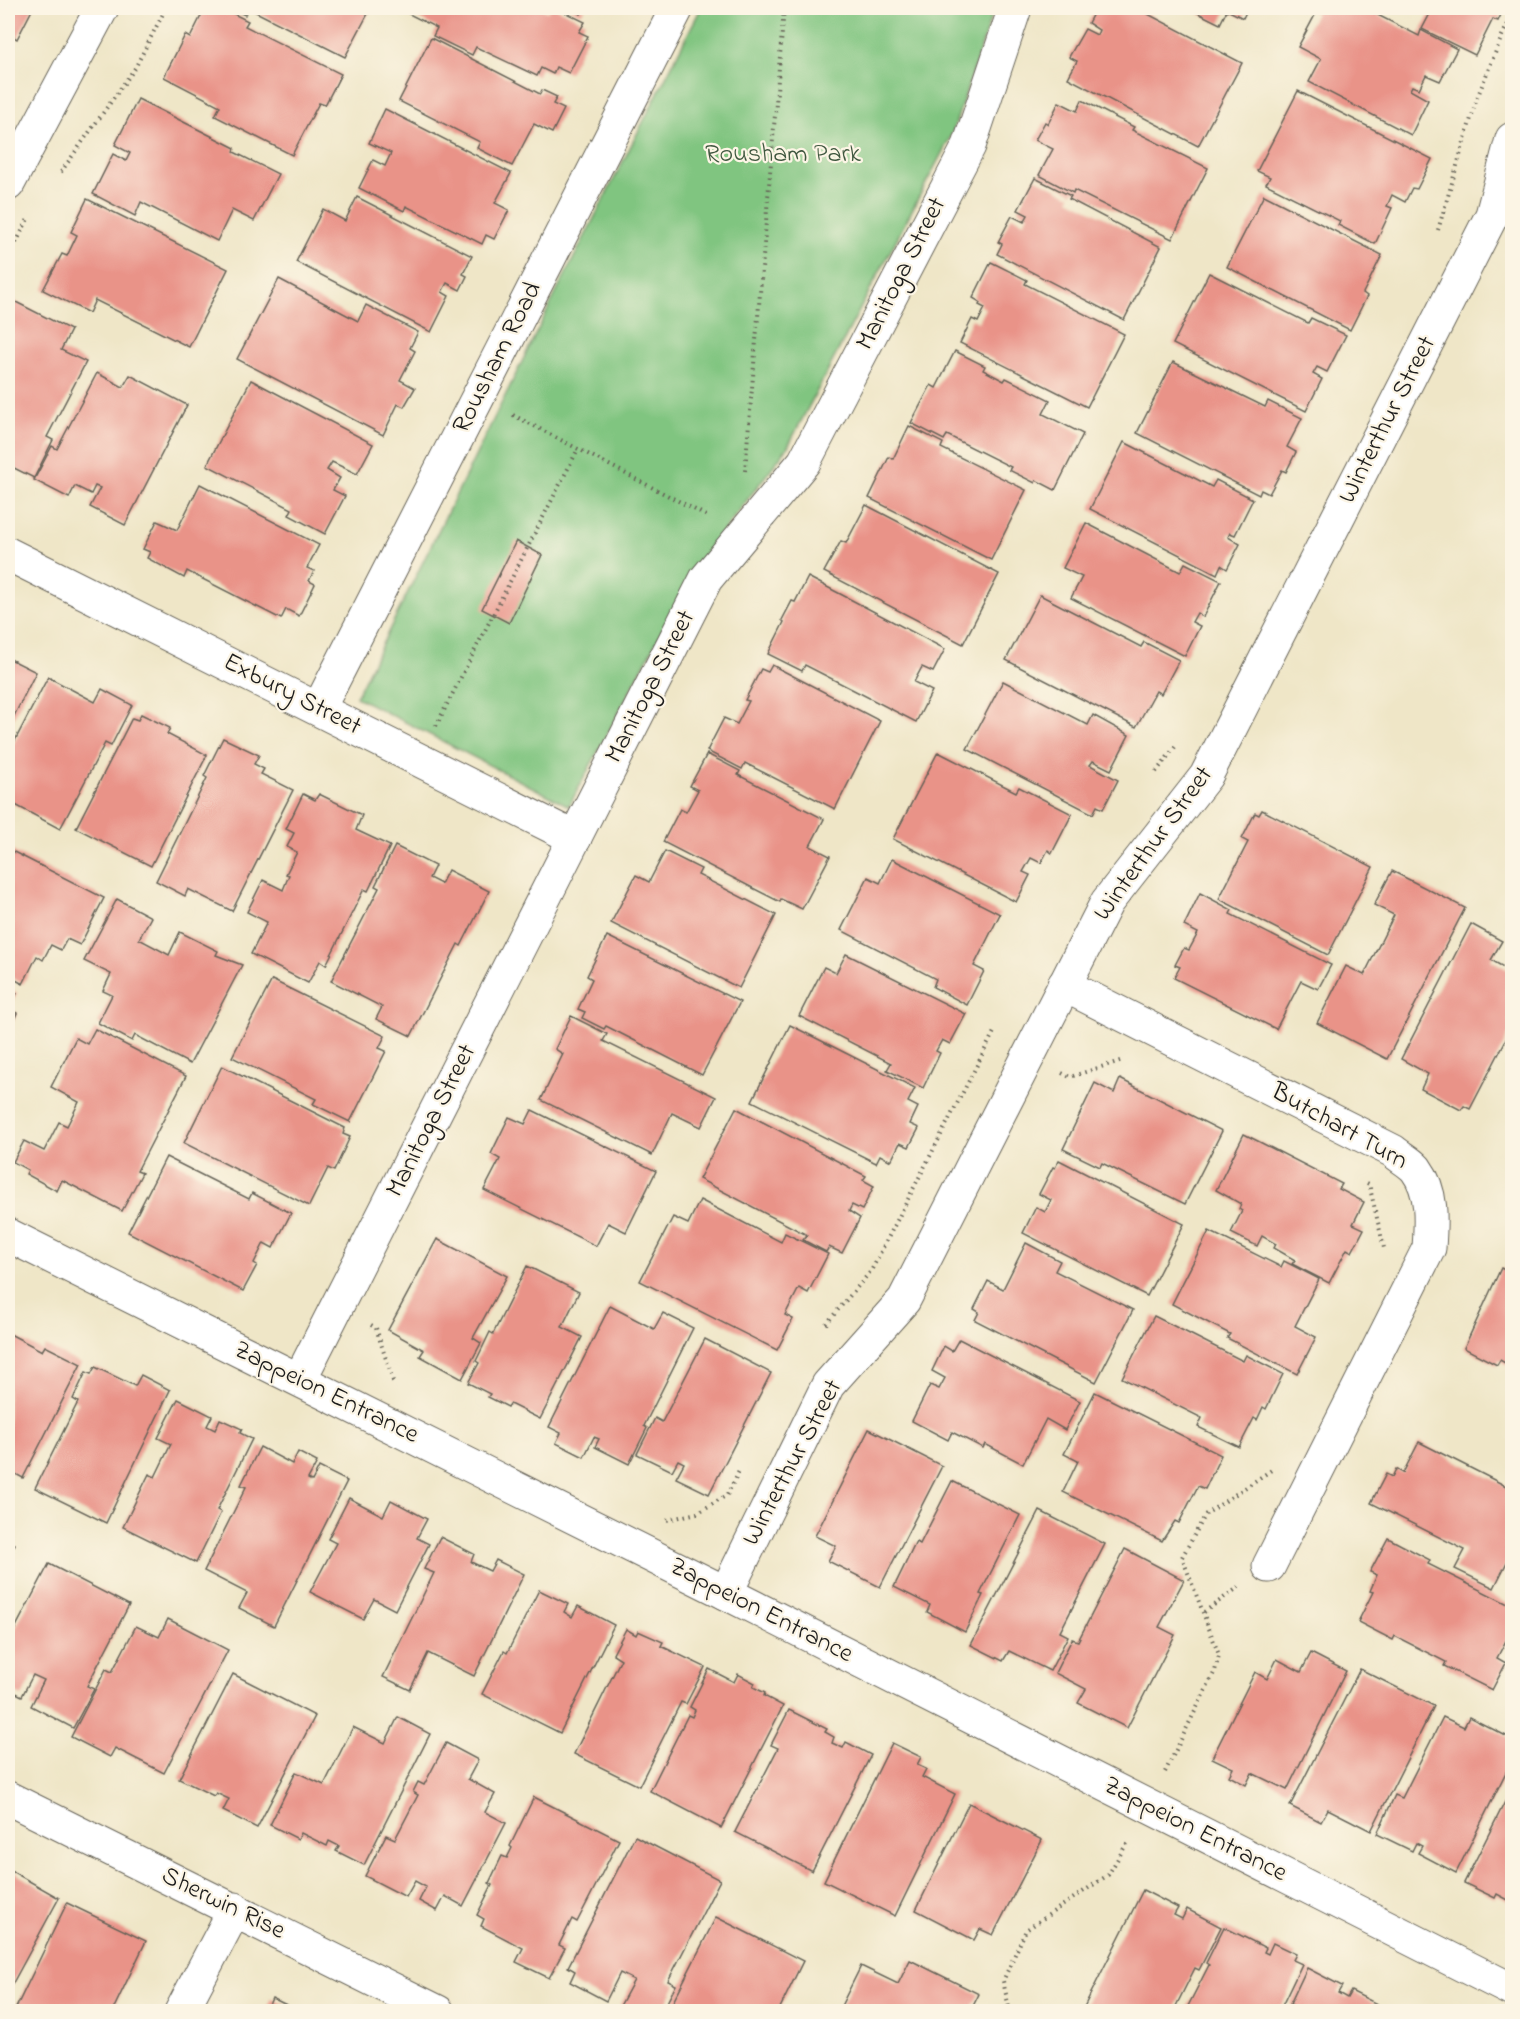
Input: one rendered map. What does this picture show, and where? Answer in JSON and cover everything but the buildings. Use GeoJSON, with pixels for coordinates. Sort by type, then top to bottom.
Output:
{"type":"FeatureCollection","features":[{"type":"Feature","properties":{"kind":"street"},"geometry":{"type":"LineString","coordinates":[[8,183],[102,8]]}},
{"type":"Feature","properties":{"kind":"street","name":"Rousham Road"},"geometry":{"type":"LineString","coordinates":[[319,708],[677,8]]}},
{"type":"Feature","properties":{"kind":"street","name":"Manitoga Street"},"geometry":{"type":"LineString","coordinates":[[300,1379],[706,579],[804,462],[969,146],[1015,8]]}},
{"type":"Feature","properties":{"kind":"street","name":"Winterthur Street"},"geometry":{"type":"LineString","coordinates":[[726,1593],[828,1385],[904,1300],[1107,902],[1206,776],[1502,220],[1512,139]]}},
{"type":"Feature","properties":{"kind":"street","name":"Exbury Street"},"geometry":{"type":"LineString","coordinates":[[8,554],[575,838]]}},
{"type":"Feature","properties":{"kind":"street","name":"Butchart Turn"},"geometry":{"type":"LineString","coordinates":[[1064,985],[1393,1151],[1415,1168],[1428,1194],[1431,1219],[1429,1248],[1269,1566]]}},
{"type":"Feature","properties":{"kind":"street","name":"Zappeion Entrance"},"geometry":{"type":"LineString","coordinates":[[8,1235],[300,1379],[1512,1990]]}},
{"type":"Feature","properties":{"kind":"street","name":"Sherwin Rise"},"geometry":{"type":"LineString","coordinates":[[8,1798],[438,2012]]}},
{"type":"Feature","properties":{"kind":"street"},"geometry":{"type":"LineString","coordinates":[[181,2012],[235,1910]]}},
{"type":"Feature","properties":{"kind":"path"},"geometry":{"type":"LineString","coordinates":[[54,182],[135,68],[166,8]]}},
{"type":"Feature","properties":{"kind":"path"},"geometry":{"type":"LineString","coordinates":[[744,481],[784,8]]}},
{"type":"Feature","properties":{"kind":"path"},"geometry":{"type":"LineString","coordinates":[[1436,233],[1441,223],[1477,98],[1512,16]]}},
{"type":"Feature","properties":{"kind":"path"},"geometry":{"type":"LineString","coordinates":[[8,260],[34,210]]}},
{"type":"Feature","properties":{"kind":"path"},"geometry":{"type":"LineString","coordinates":[[478,396],[743,535]]}},
{"type":"Feature","properties":{"kind":"path"},"geometry":{"type":"LineString","coordinates":[[420,759],[578,449]]}},
{"type":"Feature","properties":{"kind":"path"},"geometry":{"type":"LineString","coordinates":[[1150,780],[1177,745]]}},
{"type":"Feature","properties":{"kind":"path"},"geometry":{"type":"LineString","coordinates":[[822,1330],[871,1271],[999,1022]]}},
{"type":"Feature","properties":{"kind":"path"},"geometry":{"type":"LineString","coordinates":[[1028,1057],[1070,1077],[1125,1059]]}},
{"type":"Feature","properties":{"kind":"path"},"geometry":{"type":"LineString","coordinates":[[1359,1179],[1369,1184],[1385,1246],[1380,1257]]}},
{"type":"Feature","properties":{"kind":"path"},"geometry":{"type":"LineString","coordinates":[[368,1324],[376,1328],[393,1382],[397,1385]]}},
{"type":"Feature","properties":{"kind":"path"},"geometry":{"type":"LineString","coordinates":[[1010,2012],[1003,1981],[1026,1930],[1108,1875],[1148,1806],[1215,1671],[1219,1655],[1182,1557],[1206,1514],[1272,1471],[1278,1460]]}},
{"type":"Feature","properties":{"kind":"path"},"geometry":{"type":"LineString","coordinates":[[667,1520],[697,1513],[727,1496],[743,1464]]}},
{"type":"Feature","properties":{"kind":"green space","name":"Rousham Park"},"geometry":{"type":"Polygon","coordinates":[[[701,8],[994,8],[952,134],[787,448],[696,567],[569,806],[356,697],[557,291],[701,8]]]}}]}
